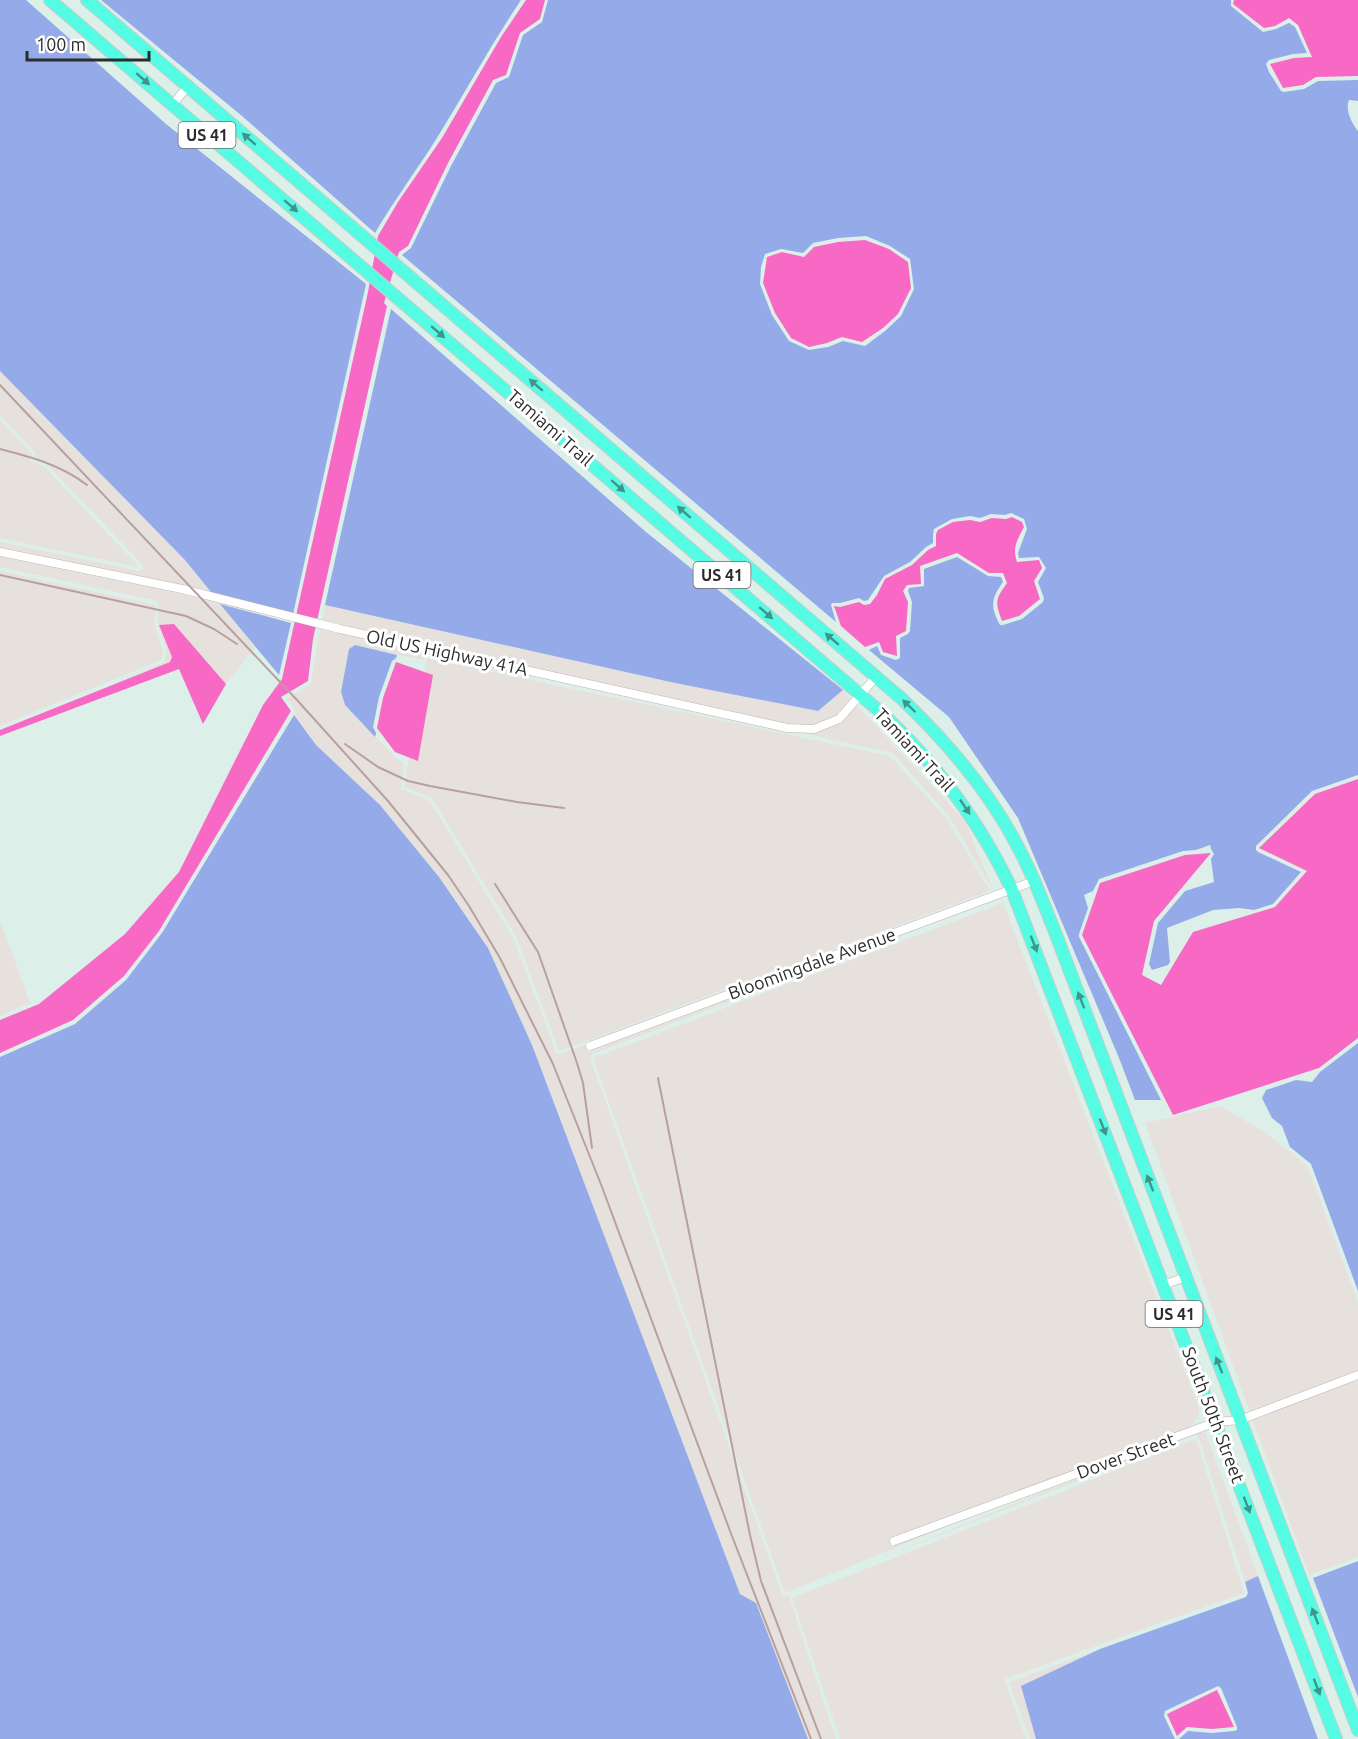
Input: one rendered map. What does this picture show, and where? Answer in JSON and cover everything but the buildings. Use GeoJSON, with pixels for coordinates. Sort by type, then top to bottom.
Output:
{"type":"FeatureCollection","features":[{"type":"Feature","properties":{"kind":"main road","name":"Tamiami Trail"},"geometry":{"type":"LineString","coordinates":[[50,0],[907,736],[947,782],[983,835],[1012,890]]}},
{"type":"Feature","properties":{"kind":"main road","name":"Tamiami Trail"},"geometry":{"type":"LineString","coordinates":[[87,0],[876,676],[924,720],[981,788],[1004,822],[1034,881]]}},
{"type":"Feature","properties":{"kind":"main road","name":"South 50th Street"},"geometry":{"type":"LineString","coordinates":[[1034,881],[1358,1730]]}},
{"type":"Feature","properties":{"kind":"main road","name":"South 50th Street"},"geometry":{"type":"LineString","coordinates":[[1012,890],[1336,1739]]}},
{"type":"Feature","properties":{"kind":"street"},"geometry":{"type":"LineString","coordinates":[[172,105],[188,86]]}},
{"type":"Feature","properties":{"kind":"street","name":"Old US Highway 41A"},"geometry":{"type":"LineString","coordinates":[[0,552],[182,589],[321,625],[787,728],[814,729],[839,719],[876,676]]}},
{"type":"Feature","properties":{"kind":"street","name":"Bloomingdale Avenue"},"geometry":{"type":"LineString","coordinates":[[590,1046],[1034,881]]}},
{"type":"Feature","properties":{"kind":"street"},"geometry":{"type":"LineString","coordinates":[[1163,1285],[1186,1277]]}},
{"type":"Feature","properties":{"kind":"street","name":"Dover Street"},"geometry":{"type":"LineString","coordinates":[[894,1541],[1216,1422],[1240,1420],[1358,1376]]}},
{"type":"Feature","properties":{"kind":"shaded area"},"geometry":{"type":"Polygon","coordinates":[[[0,0],[26,0],[166,124],[366,284],[293,614],[211,592],[185,560],[0,371],[0,0]]]}},
{"type":"Feature","properties":{"kind":"shaded area"},"geometry":{"type":"Polygon","coordinates":[[[101,0],[521,0],[440,133],[375,233],[242,116],[101,0]]]}},
{"type":"Feature","properties":{"kind":"shaded area"},"geometry":{"type":"Polygon","coordinates":[[[526,0],[545,0],[540,19],[520,33],[506,75],[493,80],[448,163],[408,246],[399,252],[384,303],[387,306],[313,639],[308,681],[281,697],[291,711],[159,931],[124,976],[73,1020],[0,1053],[0,1020],[39,1004],[125,934],[179,872],[263,705],[282,679],[368,292],[378,236],[398,202],[442,138],[501,37],[526,0]]]}},
{"type":"Feature","properties":{"kind":"shaded area"},"geometry":{"type":"Polygon","coordinates":[[[548,0],[1231,0],[1231,6],[1263,32],[1289,23],[1295,27],[1307,53],[1269,60],[1266,64],[1281,91],[1304,89],[1318,81],[1358,80],[1358,101],[1349,100],[1348,112],[1358,131],[1358,775],[1312,791],[1256,846],[1258,852],[1301,872],[1273,904],[1254,910],[1239,908],[1213,910],[1167,928],[1170,962],[1168,965],[1152,970],[1149,964],[1158,923],[1185,891],[1214,882],[1211,859],[1214,854],[1210,845],[1196,850],[1183,851],[1099,879],[1093,891],[1084,895],[1088,908],[1079,937],[1161,1100],[1135,1100],[1018,818],[949,717],[869,650],[877,646],[881,655],[896,660],[900,658],[900,638],[910,631],[912,602],[909,588],[924,586],[924,569],[957,557],[988,576],[1001,577],[1003,582],[993,603],[1000,625],[1022,619],[1043,602],[1044,598],[1038,582],[1046,568],[1039,557],[1019,558],[1018,553],[1027,529],[1024,519],[1011,513],[991,514],[980,518],[970,516],[952,519],[934,529],[933,543],[910,562],[884,576],[868,600],[864,601],[859,598],[832,603],[836,622],[402,255],[411,248],[451,166],[496,83],[509,77],[523,35],[542,22],[548,0]],[[866,236],[813,243],[803,253],[781,249],[765,254],[761,267],[760,284],[772,315],[789,341],[809,350],[828,347],[843,341],[865,346],[901,316],[914,289],[910,259],[890,246],[866,236]]]}},
{"type":"Feature","properties":{"kind":"shaded area"},"geometry":{"type":"Polygon","coordinates":[[[1234,0],[1358,0],[1358,76],[1316,77],[1303,85],[1283,88],[1270,64],[1294,58],[1312,57],[1298,25],[1289,18],[1275,26],[1264,28],[1233,4],[1234,0]]]}},
{"type":"Feature","properties":{"kind":"shaded area"},"geometry":{"type":"Polygon","coordinates":[[[865,240],[889,249],[908,262],[911,288],[898,314],[883,328],[862,342],[842,337],[809,347],[791,338],[775,313],[763,283],[767,257],[782,252],[804,257],[814,247],[865,240]]]}},
{"type":"Feature","properties":{"kind":"shaded area"},"geometry":{"type":"Polygon","coordinates":[[[391,309],[646,532],[843,690],[818,711],[675,683],[325,605],[391,309]]]}},
{"type":"Feature","properties":{"kind":"shaded area"},"geometry":{"type":"Polygon","coordinates":[[[0,371],[185,560],[211,592],[0,547],[0,542],[139,571],[143,569],[142,564],[46,463],[35,459],[35,452],[0,415],[0,371]]]}},
{"type":"Feature","properties":{"kind":"shaded area"},"geometry":{"type":"Polygon","coordinates":[[[0,420],[33,455],[30,461],[44,466],[139,567],[0,538],[0,420]]]}},
{"type":"Feature","properties":{"kind":"shaded area"},"geometry":{"type":"Polygon","coordinates":[[[1012,517],[1022,522],[1024,527],[1015,548],[1017,562],[1039,560],[1042,568],[1034,581],[1040,599],[1019,616],[1002,621],[997,601],[1007,583],[1003,573],[989,573],[957,553],[920,566],[921,584],[907,585],[903,591],[908,602],[906,631],[896,636],[897,656],[883,652],[879,642],[865,647],[841,626],[834,606],[840,607],[859,602],[864,605],[870,604],[885,579],[912,565],[928,550],[936,546],[938,530],[953,522],[970,520],[980,522],[992,518],[1012,517]]]}},
{"type":"Feature","properties":{"kind":"shaded area"},"geometry":{"type":"Polygon","coordinates":[[[0,557],[220,604],[255,647],[226,684],[174,624],[159,626],[173,657],[170,662],[110,685],[164,662],[167,652],[158,624],[158,601],[0,567],[0,557]]]}},
{"type":"Feature","properties":{"kind":"shaded area"},"geometry":{"type":"Polygon","coordinates":[[[0,571],[156,605],[154,624],[163,652],[161,660],[0,726],[0,571]]]}},
{"type":"Feature","properties":{"kind":"shaded area"},"geometry":{"type":"Polygon","coordinates":[[[220,604],[291,623],[279,675],[220,604]]]}},
{"type":"Feature","properties":{"kind":"shaded area"},"geometry":{"type":"Polygon","coordinates":[[[325,605],[675,683],[818,711],[843,690],[851,699],[837,715],[813,724],[787,724],[322,620],[325,605]]]}},
{"type":"Feature","properties":{"kind":"shaded area"},"geometry":{"type":"Polygon","coordinates":[[[174,624],[226,684],[203,724],[179,669],[0,736],[0,730],[170,662],[172,657],[159,625],[174,624]]]}},
{"type":"Feature","properties":{"kind":"shaded area"},"geometry":{"type":"Polygon","coordinates":[[[320,629],[543,679],[427,655],[424,655],[423,660],[355,645],[341,692],[345,705],[397,759],[404,763],[401,789],[430,801],[513,938],[558,1054],[585,1045],[588,1052],[921,929],[592,1054],[590,1058],[782,1594],[784,1597],[789,1596],[836,1739],[808,1739],[756,1603],[740,1594],[532,1045],[488,948],[439,877],[380,805],[316,745],[294,715],[295,710],[287,699],[311,683],[320,629]]]}},
{"type":"Feature","properties":{"kind":"shaded area"},"geometry":{"type":"Polygon","coordinates":[[[355,645],[397,655],[392,661],[379,697],[373,727],[375,737],[345,705],[341,692],[349,649],[355,645]]]}},
{"type":"Feature","properties":{"kind":"shaded area"},"geometry":{"type":"Polygon","coordinates":[[[427,658],[890,756],[946,818],[990,891],[559,1051],[516,936],[432,798],[404,787],[427,658]]]}},
{"type":"Feature","properties":{"kind":"shaded area"},"geometry":{"type":"Polygon","coordinates":[[[396,662],[433,675],[418,761],[395,752],[377,728],[383,698],[396,662]]]}},
{"type":"Feature","properties":{"kind":"shaded area"},"geometry":{"type":"Polygon","coordinates":[[[857,706],[965,821],[994,892],[949,816],[893,753],[802,733],[814,734],[841,723],[857,706]]]}},
{"type":"Feature","properties":{"kind":"shaded area"},"geometry":{"type":"Polygon","coordinates":[[[294,715],[316,745],[380,805],[439,877],[488,948],[532,1045],[740,1594],[756,1603],[808,1739],[0,1739],[0,1057],[75,1024],[126,980],[162,933],[294,715]]]}},
{"type":"Feature","properties":{"kind":"shaded area"},"geometry":{"type":"Polygon","coordinates":[[[1358,779],[1358,1038],[1319,1068],[1173,1115],[1082,935],[1100,883],[1185,855],[1211,853],[1154,921],[1142,975],[1161,985],[1193,932],[1275,907],[1307,871],[1259,848],[1315,794],[1358,779]]]}},
{"type":"Feature","properties":{"kind":"shaded area"},"geometry":{"type":"Polygon","coordinates":[[[1003,903],[1198,1405],[1199,1416],[1190,1427],[785,1593],[593,1058],[1003,903]]]}},
{"type":"Feature","properties":{"kind":"shaded area"},"geometry":{"type":"Polygon","coordinates":[[[0,920],[30,1003],[0,1016],[0,920]]]}},
{"type":"Feature","properties":{"kind":"shaded area"},"geometry":{"type":"Polygon","coordinates":[[[1358,1043],[1358,1291],[1311,1164],[1290,1147],[1282,1126],[1272,1118],[1262,1098],[1266,1090],[1296,1080],[1312,1082],[1320,1072],[1358,1043]]]}},
{"type":"Feature","properties":{"kind":"shaded area"},"geometry":{"type":"Polygon","coordinates":[[[1220,1106],[1263,1131],[1307,1165],[1358,1302],[1358,1557],[1309,1575],[1145,1123],[1220,1106]]]}},
{"type":"Feature","properties":{"kind":"shaded area"},"geometry":{"type":"Polygon","coordinates":[[[1205,1431],[1258,1576],[1245,1582],[1199,1438],[1195,1435],[861,1566],[1053,1488],[1205,1431]]]}},
{"type":"Feature","properties":{"kind":"shaded area"},"geometry":{"type":"Polygon","coordinates":[[[1196,1439],[1244,1593],[1004,1679],[1026,1739],[840,1739],[792,1598],[1196,1439]]]}},
{"type":"Feature","properties":{"kind":"shaded area"},"geometry":{"type":"Polygon","coordinates":[[[1358,1561],[1358,1697],[1313,1578],[1358,1561]]]}},
{"type":"Feature","properties":{"kind":"shaded area"},"geometry":{"type":"Polygon","coordinates":[[[1258,1576],[1318,1739],[1179,1739],[1188,1731],[1212,1733],[1237,1730],[1221,1688],[1218,1686],[1165,1711],[1164,1716],[1175,1739],[1036,1739],[1021,1686],[1100,1649],[1246,1597],[1248,1593],[1245,1582],[1258,1576]]]}},
{"type":"Feature","properties":{"kind":"shaded area"},"geometry":{"type":"Polygon","coordinates":[[[1100,1649],[1021,1686],[1036,1739],[1030,1739],[1009,1682],[1100,1649]]]}},
{"type":"Feature","properties":{"kind":"shaded area"},"geometry":{"type":"Polygon","coordinates":[[[1217,1690],[1234,1727],[1212,1729],[1187,1727],[1177,1736],[1167,1714],[1217,1690]]]}},
{"type":"Feature","properties":{"kind":"railway"},"geometry":{"type":"LineString","coordinates":[[0,385],[297,700],[388,801],[448,875],[469,906],[500,958],[553,1064],[602,1187],[730,1531],[811,1739]]}},
{"type":"Feature","properties":{"kind":"railway"},"geometry":{"type":"LineString","coordinates":[[0,449],[56,467],[87,485]]}},
{"type":"Feature","properties":{"kind":"railway"},"geometry":{"type":"LineString","coordinates":[[0,575],[186,616],[214,629],[237,644]]}},
{"type":"Feature","properties":{"kind":"railway"},"geometry":{"type":"LineString","coordinates":[[345,744],[378,767],[408,781],[517,802],[564,808]]}},
{"type":"Feature","properties":{"kind":"railway"},"geometry":{"type":"LineString","coordinates":[[495,884],[538,952],[583,1083],[592,1148]]}},
{"type":"Feature","properties":{"kind":"railway"},"geometry":{"type":"LineString","coordinates":[[658,1078],[761,1581],[821,1739]]}}]}
